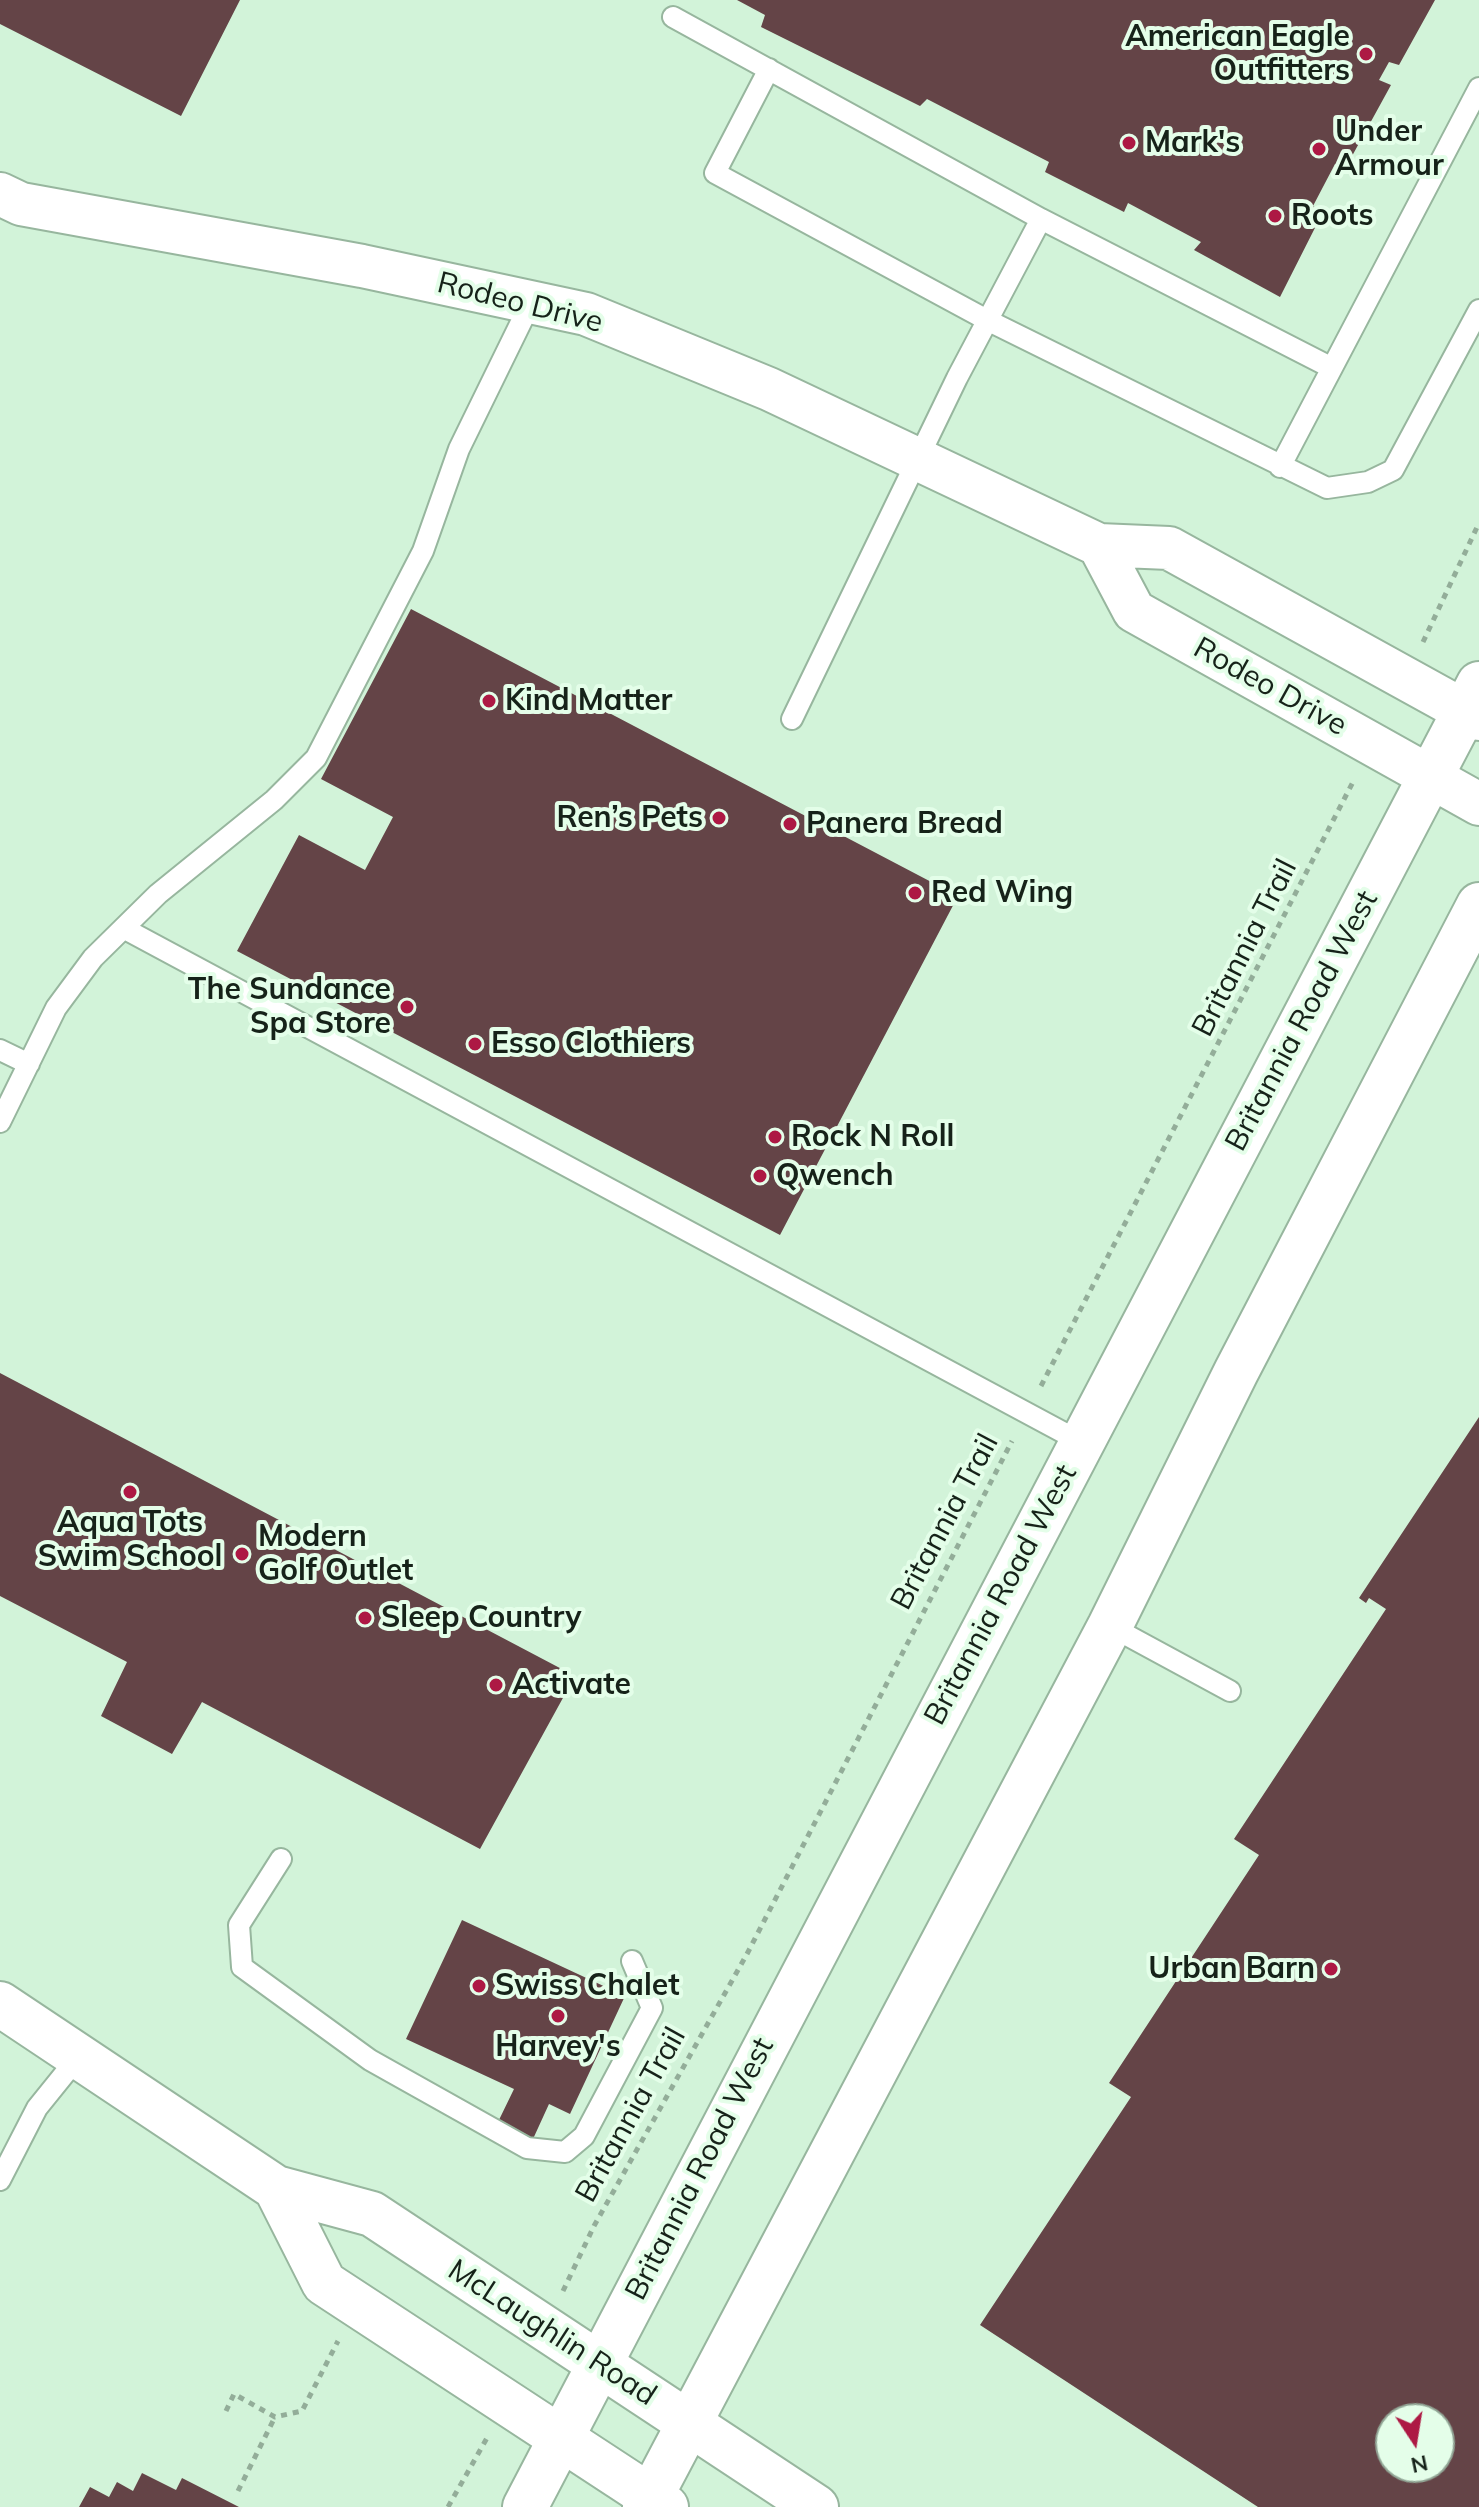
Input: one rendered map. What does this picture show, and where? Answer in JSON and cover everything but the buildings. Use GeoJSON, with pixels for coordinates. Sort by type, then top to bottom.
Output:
{"type":"FeatureCollection","features":[{"type":"Feature","properties":{"kind":"main road","name":"Britannia Road West"},"geometry":{"type":"LineString","coordinates":[[525,2507],[1430,776],[1474,705]]}},
{"type":"Feature","properties":{"kind":"main road"},"geometry":{"type":"LineString","coordinates":[[654,2504],[689,2423],[1110,1626],[1236,1372],[1479,905]]}},
{"type":"Feature","properties":{"kind":"main road","name":"McLaughlin Road"},"geometry":{"type":"LineString","coordinates":[[0,2004],[276,2188],[372,2214],[816,2507]]}},
{"type":"Feature","properties":{"kind":"main road","name":"McLaughlin Road"},"geometry":{"type":"LineString","coordinates":[[276,2188],[324,2283],[561,2438],[654,2504]]}},
{"type":"Feature","properties":{"kind":"street","name":"Rodeo Drive"},"geometry":{"type":"LineString","coordinates":[[0,194],[21,204],[362,266],[586,314],[769,389],[1099,545],[1169,548],[1474,705]]}},
{"type":"Feature","properties":{"kind":"street","name":"Rodeo Drive"},"geometry":{"type":"LineString","coordinates":[[1099,545],[1134,611],[1475,802]]}},
{"type":"Feature","properties":{"kind":"lane"},"geometry":{"type":"LineString","coordinates":[[673,17],[1041,219],[1332,368]]}},
{"type":"Feature","properties":{"kind":"lane"},"geometry":{"type":"LineString","coordinates":[[769,69],[715,173],[987,320],[1327,488],[1368,482],[1393,470],[1479,310]]}},
{"type":"Feature","properties":{"kind":"lane"},"geometry":{"type":"LineString","coordinates":[[1280,467],[1479,88]]}},
{"type":"Feature","properties":{"kind":"lane"},"geometry":{"type":"LineString","coordinates":[[792,719],[872,548],[920,460],[987,320],[1041,219]]}},
{"type":"Feature","properties":{"kind":"lane"},"geometry":{"type":"LineString","coordinates":[[0,1122],[71,984],[158,894],[274,800],[316,758],[423,551],[459,449],[531,302]]}},
{"type":"Feature","properties":{"kind":"lane"},"geometry":{"type":"LineString","coordinates":[[125,929],[1081,1442]]}},
{"type":"Feature","properties":{"kind":"lane"},"geometry":{"type":"LineString","coordinates":[[0,1050],[29,1064]]}},
{"type":"Feature","properties":{"kind":"lane"},"geometry":{"type":"LineString","coordinates":[[1110,1626],[1230,1691]]}},
{"type":"Feature","properties":{"kind":"lane"},"geometry":{"type":"LineString","coordinates":[[281,1859],[239,1925],[242,1967],[370,2060],[527,2148],[565,2152],[584,2136],[652,2008],[632,1961]]}},
{"type":"Feature","properties":{"kind":"lane"},"geometry":{"type":"LineString","coordinates":[[0,2180],[37,2108],[79,2056]]}},
{"type":"Feature","properties":{"kind":"path"},"geometry":{"type":"LineString","coordinates":[[1438,613],[1479,523]]}},
{"type":"Feature","properties":{"kind":"path","name":"Britannia Trail"},"geometry":{"type":"LineString","coordinates":[[573,2270],[594,2226],[747,1954],[1349,791]]}},
{"type":"Feature","properties":{"kind":"path"},"geometry":{"type":"LineString","coordinates":[[226,2411],[234,2394],[275,2417],[302,2411],[357,2304]]}},
{"type":"Feature","properties":{"kind":"path"},"geometry":{"type":"LineString","coordinates":[[238,2491],[275,2417]]}},
{"type":"Feature","properties":{"kind":"path"},"geometry":{"type":"LineString","coordinates":[[448,2507],[476,2456]]}},
{"type":"Feature","properties":{"kind":"place","name":"American Eagle Outfitters"},"geometry":{"type":"Point","coordinates":[1366,54]}},
{"type":"Feature","properties":{"kind":"place","name":"Mark's"},"geometry":{"type":"Point","coordinates":[1129,143]}},
{"type":"Feature","properties":{"kind":"place","name":"Under Armour"},"geometry":{"type":"Point","coordinates":[1319,149]}},
{"type":"Feature","properties":{"kind":"place","name":"Roots"},"geometry":{"type":"Point","coordinates":[1275,216]}},
{"type":"Feature","properties":{"kind":"place","name":"Kind Matter"},"geometry":{"type":"Point","coordinates":[489,701]}},
{"type":"Feature","properties":{"kind":"place","name":"Ren’s Pets"},"geometry":{"type":"Point","coordinates":[719,818]}},
{"type":"Feature","properties":{"kind":"place","name":"Panera Bread"},"geometry":{"type":"Point","coordinates":[790,824]}},
{"type":"Feature","properties":{"kind":"place","name":"Red Wing"},"geometry":{"type":"Point","coordinates":[915,893]}},
{"type":"Feature","properties":{"kind":"place","name":"The Sundance Spa Store"},"geometry":{"type":"Point","coordinates":[407,1007]}},
{"type":"Feature","properties":{"kind":"place","name":"Esso Clothiers"},"geometry":{"type":"Point","coordinates":[475,1044]}},
{"type":"Feature","properties":{"kind":"place","name":"Rock N Roll"},"geometry":{"type":"Point","coordinates":[775,1137]}},
{"type":"Feature","properties":{"kind":"place","name":"Qwench"},"geometry":{"type":"Point","coordinates":[760,1176]}},
{"type":"Feature","properties":{"kind":"place","name":"Aqua Tots Swim School"},"geometry":{"type":"Point","coordinates":[130,1492]}},
{"type":"Feature","properties":{"kind":"place","name":"Modern Golf Outlet"},"geometry":{"type":"Point","coordinates":[242,1554]}},
{"type":"Feature","properties":{"kind":"place","name":"Sleep Country"},"geometry":{"type":"Point","coordinates":[365,1618]}},
{"type":"Feature","properties":{"kind":"place","name":"Activate"},"geometry":{"type":"Point","coordinates":[496,1685]}},
{"type":"Feature","properties":{"kind":"place","name":"Urban Barn"},"geometry":{"type":"Point","coordinates":[1331,1969]}},
{"type":"Feature","properties":{"kind":"place","name":"Swiss Chalet"},"geometry":{"type":"Point","coordinates":[479,1986]}},
{"type":"Feature","properties":{"kind":"place","name":"Harvey's"},"geometry":{"type":"Point","coordinates":[558,2016]}}]}
